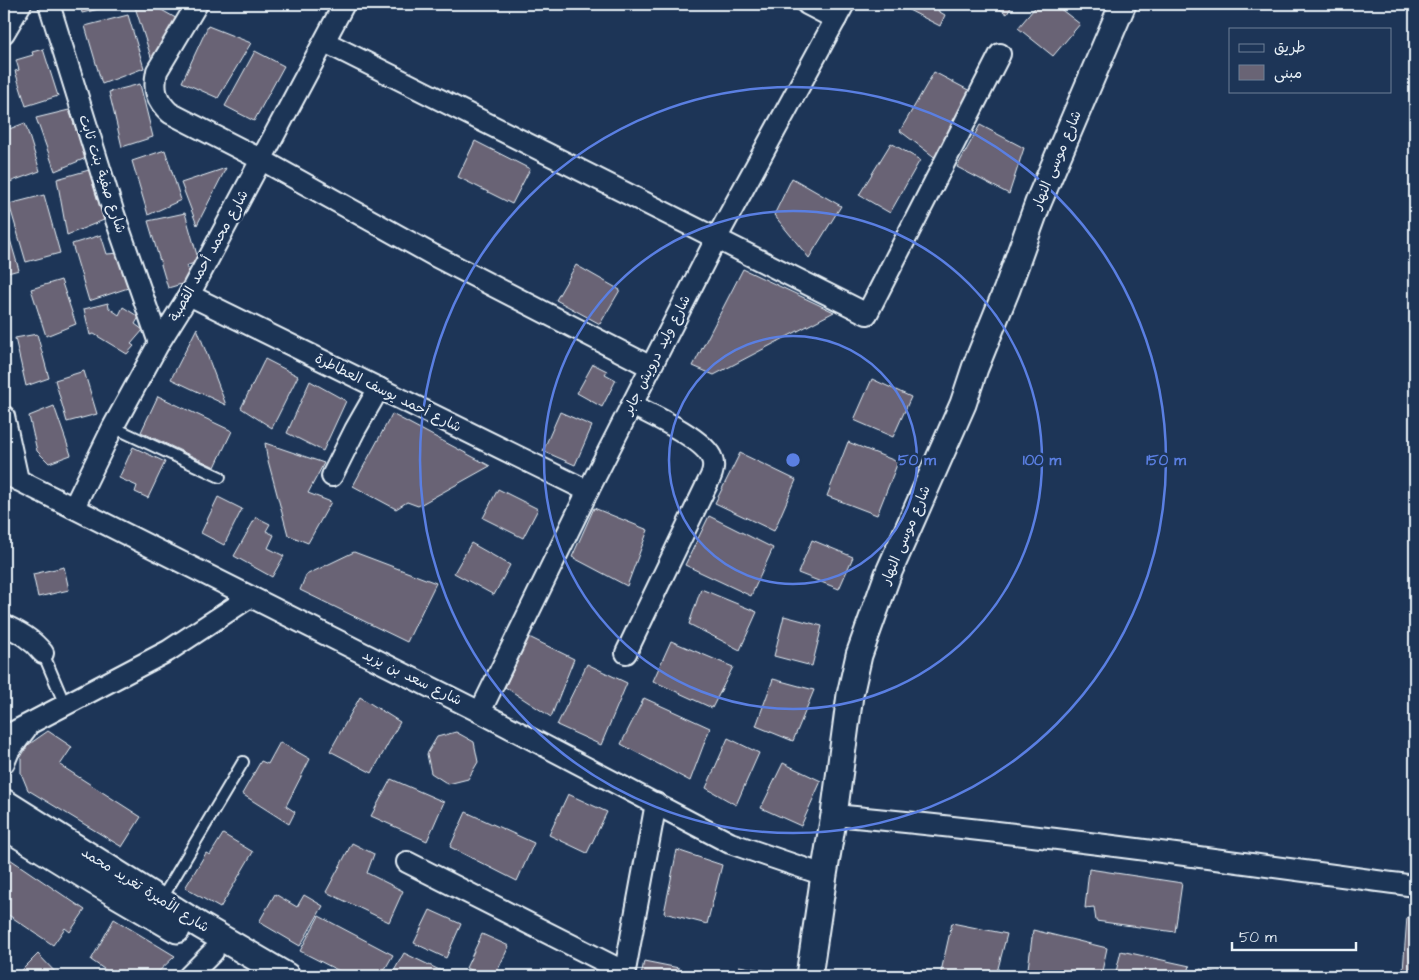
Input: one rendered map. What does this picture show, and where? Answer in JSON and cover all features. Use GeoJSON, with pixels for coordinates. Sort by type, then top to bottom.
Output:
{"type":"FeatureCollection","features":[{"type":"Feature","properties":{"kind":"street"},"geometry":{"type":"LineString","coordinates":[[4,33],[21,4]]}},
{"type":"Feature","properties":{"kind":"street","name":"شارع صفية بنت ثابت"},"geometry":{"type":"LineString","coordinates":[[49,4],[114,214],[159,343]]}},
{"type":"Feature","properties":{"kind":"street"},"geometry":{"type":"LineString","coordinates":[[197,4],[157,70],[155,81],[156,93],[162,105],[170,113],[262,160],[433,255],[651,367]]}},
{"type":"Feature","properties":{"kind":"street","name":"شارع محمد أحمد القصبة"},"geometry":{"type":"LineString","coordinates":[[74,507],[159,343],[189,295],[344,4]]}},
{"type":"Feature","properties":{"kind":"street"},"geometry":{"type":"LineString","coordinates":[[807,4],[840,11]]}},
{"type":"Feature","properties":{"kind":"street","name":"شارع موسى النهار"},"geometry":{"type":"LineString","coordinates":[[809,976],[850,695],[859,654],[888,574],[963,404],[1038,203],[1116,7]]}},
{"type":"Feature","properties":{"kind":"street","name":"شارع وليد درويش جابر"},"geometry":{"type":"LineString","coordinates":[[480,712],[588,491],[716,239],[840,11]]}},
{"type":"Feature","properties":{"kind":"street"},"geometry":{"type":"LineString","coordinates":[[325,42],[867,314],[1000,54]]}},
{"type":"Feature","properties":{"kind":"street","name":"شارع أحمد يوسف العطاطرة"},"geometry":{"type":"LineString","coordinates":[[189,295],[588,491]]}},
{"type":"Feature","properties":{"kind":"street"},"geometry":{"type":"LineString","coordinates":[[332,476],[379,388]]}},
{"type":"Feature","properties":{"kind":"street"},"geometry":{"type":"LineString","coordinates":[[626,653],[708,482],[713,465],[712,459],[703,447],[691,438],[632,405]]}},
{"type":"Feature","properties":{"kind":"street"},"geometry":{"type":"LineString","coordinates":[[4,416],[11,477]]}},
{"type":"Feature","properties":{"kind":"street","name":"شارع سعد بن يزيد"},"geometry":{"type":"LineString","coordinates":[[11,477],[480,712],[730,843],[824,875]]}},
{"type":"Feature","properties":{"kind":"street"},"geometry":{"type":"LineString","coordinates":[[4,737],[168,651],[250,597]]}},
{"type":"Feature","properties":{"kind":"street"},"geometry":{"type":"LineString","coordinates":[[4,624],[33,641],[43,653]]}},
{"type":"Feature","properties":{"kind":"street"},"geometry":{"type":"LineString","coordinates":[[4,763],[9,751],[32,722]]}},
{"type":"Feature","properties":{"kind":"street","name":"شارع الأميرة تغريد محمد"},"geometry":{"type":"LineString","coordinates":[[4,802],[201,926],[287,976]]}},
{"type":"Feature","properties":{"kind":"street"},"geometry":{"type":"LineString","coordinates":[[407,862],[625,974],[656,803]]}},
{"type":"Feature","properties":{"kind":"street"},"geometry":{"type":"LineString","coordinates":[[834,815],[951,826],[1126,847],[1415,886]]}},
{"type":"Feature","properties":{"kind":"street","name":"شارع الأميرة تغريد محمد"},"geometry":{"type":"LineString","coordinates":[[4,826],[255,976]]}},
{"type":"Feature","properties":{"kind":"street"},"geometry":{"type":"LineString","coordinates":[[189,976],[213,952]]}},
{"type":"Feature","properties":{"kind":"lane"},"geometry":{"type":"LineString","coordinates":[[114,427],[220,477]]}},
{"type":"Feature","properties":{"kind":"lane"},"geometry":{"type":"LineString","coordinates":[[43,653],[65,705]]}},
{"type":"Feature","properties":{"kind":"lane"},"geometry":{"type":"LineString","coordinates":[[161,901],[243,762]]}},
{"type":"Feature","properties":{"kind":"building"},"geometry":{"type":"Polygon","coordinates":[[[80,4],[120,4],[82,13],[80,4]]]}},
{"type":"Feature","properties":{"kind":"building"},"geometry":{"type":"Polygon","coordinates":[[[134,4],[151,4],[181,21],[157,62],[152,60],[134,4]]]}},
{"type":"Feature","properties":{"kind":"building"},"geometry":{"type":"Polygon","coordinates":[[[897,4],[942,4],[938,11],[945,15],[940,26],[897,4]]]}},
{"type":"Feature","properties":{"kind":"building"},"geometry":{"type":"Polygon","coordinates":[[[993,4],[1013,4],[1007,14],[993,4]]]}},
{"type":"Feature","properties":{"kind":"building"},"geometry":{"type":"Polygon","coordinates":[[[1038,4],[1054,4],[1080,24],[1053,56],[1018,28],[1038,4]]]}},
{"type":"Feature","properties":{"kind":"building"},"geometry":{"type":"Polygon","coordinates":[[[128,15],[144,68],[102,84],[85,26],[128,15]]]}},
{"type":"Feature","properties":{"kind":"building"},"geometry":{"type":"Polygon","coordinates":[[[208,26],[251,43],[218,98],[182,82],[208,26]]]}},
{"type":"Feature","properties":{"kind":"building"},"geometry":{"type":"Polygon","coordinates":[[[43,49],[58,96],[26,106],[15,71],[19,70],[16,60],[33,55],[32,52],[43,49]]]}},
{"type":"Feature","properties":{"kind":"building"},"geometry":{"type":"Polygon","coordinates":[[[255,51],[284,66],[254,121],[225,106],[255,51]]]}},
{"type":"Feature","properties":{"kind":"building"},"geometry":{"type":"Polygon","coordinates":[[[934,72],[974,93],[937,159],[900,131],[934,72]]]}},
{"type":"Feature","properties":{"kind":"building"},"geometry":{"type":"Polygon","coordinates":[[[140,84],[153,137],[122,147],[109,92],[140,84]]]}},
{"type":"Feature","properties":{"kind":"building"},"geometry":{"type":"Polygon","coordinates":[[[69,110],[86,158],[55,171],[36,118],[69,110]]]}},
{"type":"Feature","properties":{"kind":"building"},"geometry":{"type":"Polygon","coordinates":[[[25,123],[40,171],[4,184],[4,131],[25,123]]]}},
{"type":"Feature","properties":{"kind":"building"},"geometry":{"type":"Polygon","coordinates":[[[980,125],[1024,148],[1009,194],[957,167],[980,125]]]}},
{"type":"Feature","properties":{"kind":"building"},"geometry":{"type":"Polygon","coordinates":[[[475,141],[530,169],[512,204],[458,177],[475,141]]]}},
{"type":"Feature","properties":{"kind":"building"},"geometry":{"type":"Polygon","coordinates":[[[891,143],[920,160],[890,213],[859,195],[891,143]]]}},
{"type":"Feature","properties":{"kind":"building"},"geometry":{"type":"Polygon","coordinates":[[[165,150],[181,200],[148,215],[132,161],[165,150]]]}},
{"type":"Feature","properties":{"kind":"building"},"geometry":{"type":"Polygon","coordinates":[[[226,168],[197,225],[181,183],[226,168]]]}},
{"type":"Feature","properties":{"kind":"building"},"geometry":{"type":"Polygon","coordinates":[[[89,170],[104,220],[67,235],[57,179],[89,170]]]}},
{"type":"Feature","properties":{"kind":"building"},"geometry":{"type":"Polygon","coordinates":[[[792,178],[841,206],[809,258],[774,215],[792,178]]]}},
{"type":"Feature","properties":{"kind":"building"},"geometry":{"type":"Polygon","coordinates":[[[44,195],[60,253],[26,262],[9,204],[44,195]]]}},
{"type":"Feature","properties":{"kind":"building"},"geometry":{"type":"Polygon","coordinates":[[[185,213],[197,255],[194,263],[186,266],[189,270],[185,283],[168,288],[148,221],[185,213]]]}},
{"type":"Feature","properties":{"kind":"building"},"geometry":{"type":"Polygon","coordinates":[[[4,219],[19,270],[4,274],[4,219]]]}},
{"type":"Feature","properties":{"kind":"building"},"geometry":{"type":"Polygon","coordinates":[[[101,235],[107,254],[120,253],[131,287],[89,301],[72,244],[101,235]]]}},
{"type":"Feature","properties":{"kind":"building"},"geometry":{"type":"Polygon","coordinates":[[[576,265],[620,290],[600,324],[556,300],[576,265]]]}},
{"type":"Feature","properties":{"kind":"building"},"geometry":{"type":"Polygon","coordinates":[[[743,269],[834,312],[714,375],[693,366],[743,269]]]}},
{"type":"Feature","properties":{"kind":"building"},"geometry":{"type":"Polygon","coordinates":[[[61,280],[76,324],[46,336],[31,289],[61,280]]]}},
{"type":"Feature","properties":{"kind":"building"},"geometry":{"type":"Polygon","coordinates":[[[108,303],[109,308],[119,315],[123,307],[139,317],[135,324],[143,330],[131,344],[134,346],[127,354],[94,334],[90,335],[84,309],[108,303]]]}},
{"type":"Feature","properties":{"kind":"building"},"geometry":{"type":"Polygon","coordinates":[[[197,328],[226,405],[171,379],[197,328]]]}},
{"type":"Feature","properties":{"kind":"building"},"geometry":{"type":"Polygon","coordinates":[[[37,334],[49,378],[26,386],[15,338],[37,334]]]}},
{"type":"Feature","properties":{"kind":"building"},"geometry":{"type":"Polygon","coordinates":[[[265,359],[298,376],[272,428],[241,408],[265,359]]]}},
{"type":"Feature","properties":{"kind":"building"},"geometry":{"type":"Polygon","coordinates":[[[593,364],[607,371],[605,374],[616,380],[602,407],[577,393],[593,364]]]}},
{"type":"Feature","properties":{"kind":"building"},"geometry":{"type":"Polygon","coordinates":[[[84,371],[97,414],[67,422],[55,380],[84,371]]]}},
{"type":"Feature","properties":{"kind":"building"},"geometry":{"type":"Polygon","coordinates":[[[872,379],[911,397],[893,437],[854,420],[872,379]]]}},
{"type":"Feature","properties":{"kind":"building"},"geometry":{"type":"Polygon","coordinates":[[[310,381],[346,401],[323,451],[287,433],[310,381]]]}},
{"type":"Feature","properties":{"kind":"building"},"geometry":{"type":"Polygon","coordinates":[[[158,396],[232,431],[215,467],[141,432],[158,396]]]}},
{"type":"Feature","properties":{"kind":"building"},"geometry":{"type":"Polygon","coordinates":[[[54,406],[71,455],[49,463],[37,451],[29,416],[54,406]]]}},
{"type":"Feature","properties":{"kind":"building"},"geometry":{"type":"Polygon","coordinates":[[[560,412],[592,426],[575,465],[543,451],[560,412]]]}},
{"type":"Feature","properties":{"kind":"building"},"geometry":{"type":"Polygon","coordinates":[[[392,414],[490,466],[418,506],[407,502],[396,509],[353,486],[392,414]]]}},
{"type":"Feature","properties":{"kind":"building"},"geometry":{"type":"Polygon","coordinates":[[[848,442],[898,462],[877,515],[827,496],[848,442]]]}},
{"type":"Feature","properties":{"kind":"building"},"geometry":{"type":"Polygon","coordinates":[[[265,443],[324,463],[308,493],[331,502],[308,543],[288,535],[265,443]]]}},
{"type":"Feature","properties":{"kind":"building"},"geometry":{"type":"Polygon","coordinates":[[[133,447],[165,462],[148,498],[135,492],[137,486],[119,478],[133,447]]]}},
{"type":"Feature","properties":{"kind":"building"},"geometry":{"type":"Polygon","coordinates":[[[740,453],[796,480],[774,531],[715,503],[740,453]]]}},
{"type":"Feature","properties":{"kind":"building"},"geometry":{"type":"Polygon","coordinates":[[[498,489],[538,509],[523,538],[483,518],[498,489]]]}},
{"type":"Feature","properties":{"kind":"building"},"geometry":{"type":"Polygon","coordinates":[[[218,497],[242,509],[224,545],[201,533],[218,497]]]}},
{"type":"Feature","properties":{"kind":"building"},"geometry":{"type":"Polygon","coordinates":[[[594,508],[648,530],[627,586],[572,557],[594,508]]]}},
{"type":"Feature","properties":{"kind":"building"},"geometry":{"type":"Polygon","coordinates":[[[709,516],[773,548],[751,596],[685,565],[709,516]]]}},
{"type":"Feature","properties":{"kind":"building"},"geometry":{"type":"Polygon","coordinates":[[[256,517],[270,524],[266,531],[274,535],[268,548],[284,556],[272,577],[234,556],[256,517]]]}},
{"type":"Feature","properties":{"kind":"building"},"geometry":{"type":"Polygon","coordinates":[[[812,540],[853,557],[839,589],[798,573],[812,540]]]}},
{"type":"Feature","properties":{"kind":"building"},"geometry":{"type":"Polygon","coordinates":[[[471,543],[510,565],[494,595],[454,573],[471,543]]]}},
{"type":"Feature","properties":{"kind":"building"},"geometry":{"type":"Polygon","coordinates":[[[354,552],[436,583],[407,642],[300,590],[306,575],[354,552]]]}},
{"type":"Feature","properties":{"kind":"building"},"geometry":{"type":"Polygon","coordinates":[[[64,567],[69,590],[38,597],[33,574],[64,567]]]}},
{"type":"Feature","properties":{"kind":"building"},"geometry":{"type":"Polygon","coordinates":[[[701,589],[757,612],[740,650],[689,624],[701,589]]]}},
{"type":"Feature","properties":{"kind":"building"},"geometry":{"type":"Polygon","coordinates":[[[784,616],[822,626],[812,666],[774,656],[784,616]]]}},
{"type":"Feature","properties":{"kind":"building"},"geometry":{"type":"Polygon","coordinates":[[[529,637],[574,659],[551,717],[505,687],[529,637]]]}},
{"type":"Feature","properties":{"kind":"building"},"geometry":{"type":"Polygon","coordinates":[[[671,641],[733,667],[712,708],[653,681],[671,641]]]}},
{"type":"Feature","properties":{"kind":"building"},"geometry":{"type":"Polygon","coordinates":[[[587,664],[627,683],[601,745],[557,725],[587,664]]]}},
{"type":"Feature","properties":{"kind":"building"},"geometry":{"type":"Polygon","coordinates":[[[773,679],[814,690],[793,741],[756,726],[773,679]]]}},
{"type":"Feature","properties":{"kind":"building"},"geometry":{"type":"Polygon","coordinates":[[[360,697],[400,722],[372,773],[330,751],[360,697]]]}},
{"type":"Feature","properties":{"kind":"building"},"geometry":{"type":"Polygon","coordinates":[[[644,698],[710,728],[690,781],[621,744],[644,698]]]}},
{"type":"Feature","properties":{"kind":"building"},"geometry":{"type":"Polygon","coordinates":[[[48,731],[72,747],[60,765],[141,817],[122,847],[28,790],[21,773],[21,757],[28,745],[48,731]]]}},
{"type":"Feature","properties":{"kind":"building"},"geometry":{"type":"Polygon","coordinates":[[[456,732],[474,742],[478,762],[468,779],[448,784],[431,773],[427,754],[437,737],[456,732]]]}},
{"type":"Feature","properties":{"kind":"building"},"geometry":{"type":"Polygon","coordinates":[[[728,738],[759,753],[736,805],[706,788],[728,738]]]}},
{"type":"Feature","properties":{"kind":"building"},"geometry":{"type":"Polygon","coordinates":[[[280,742],[310,759],[286,806],[295,812],[289,824],[242,794],[261,761],[268,764],[280,742]]]}},
{"type":"Feature","properties":{"kind":"building"},"geometry":{"type":"Polygon","coordinates":[[[783,763],[821,781],[801,826],[761,808],[783,763]]]}},
{"type":"Feature","properties":{"kind":"building"},"geometry":{"type":"Polygon","coordinates":[[[391,779],[444,802],[427,841],[371,816],[391,779]]]}},
{"type":"Feature","properties":{"kind":"building"},"geometry":{"type":"Polygon","coordinates":[[[568,794],[607,812],[587,853],[549,835],[568,794]]]}},
{"type":"Feature","properties":{"kind":"building"},"geometry":{"type":"Polygon","coordinates":[[[466,812],[534,843],[517,881],[450,847],[466,812]]]}},
{"type":"Feature","properties":{"kind":"building"},"geometry":{"type":"Polygon","coordinates":[[[223,834],[253,852],[220,908],[185,888],[206,853],[210,855],[223,834]]]}},
{"type":"Feature","properties":{"kind":"building"},"geometry":{"type":"Polygon","coordinates":[[[352,843],[374,854],[367,873],[403,891],[389,922],[326,892],[352,843]]]}},
{"type":"Feature","properties":{"kind":"building"},"geometry":{"type":"Polygon","coordinates":[[[677,850],[722,865],[707,924],[664,913],[677,850]]]}},
{"type":"Feature","properties":{"kind":"building"},"geometry":{"type":"Polygon","coordinates":[[[4,855],[85,910],[70,932],[65,928],[53,945],[4,912],[4,855]]]}},
{"type":"Feature","properties":{"kind":"building"},"geometry":{"type":"Polygon","coordinates":[[[1089,869],[1182,883],[1175,932],[1096,921],[1094,907],[1085,908],[1089,869]]]}},
{"type":"Feature","properties":{"kind":"building"},"geometry":{"type":"Polygon","coordinates":[[[275,894],[297,907],[304,895],[323,906],[300,946],[259,922],[275,894]]]}},
{"type":"Feature","properties":{"kind":"building"},"geometry":{"type":"Polygon","coordinates":[[[430,910],[461,924],[446,958],[414,943],[430,910]]]}},
{"type":"Feature","properties":{"kind":"building"},"geometry":{"type":"Polygon","coordinates":[[[319,916],[393,955],[381,976],[349,976],[300,951],[319,916]]]}},
{"type":"Feature","properties":{"kind":"building"},"geometry":{"type":"Polygon","coordinates":[[[1407,917],[1415,918],[1415,973],[1403,971],[1407,917]]]}},
{"type":"Feature","properties":{"kind":"building"},"geometry":{"type":"Polygon","coordinates":[[[114,919],[175,956],[154,976],[114,976],[91,960],[114,919]]]}},
{"type":"Feature","properties":{"kind":"building"},"geometry":{"type":"Polygon","coordinates":[[[952,923],[1007,934],[996,976],[940,976],[952,923]]]}},
{"type":"Feature","properties":{"kind":"building"},"geometry":{"type":"Polygon","coordinates":[[[1033,930],[1107,948],[1101,976],[1027,976],[1033,930]]]}},
{"type":"Feature","properties":{"kind":"building"},"geometry":{"type":"Polygon","coordinates":[[[482,934],[509,946],[495,976],[484,976],[466,968],[482,934]]]}},
{"type":"Feature","properties":{"kind":"building"},"geometry":{"type":"Polygon","coordinates":[[[1121,951],[1190,966],[1187,976],[1115,976],[1121,951]]]}},
{"type":"Feature","properties":{"kind":"building"},"geometry":{"type":"Polygon","coordinates":[[[404,953],[452,976],[391,976],[404,953]]]}},
{"type":"Feature","properties":{"kind":"building"},"geometry":{"type":"Polygon","coordinates":[[[38,954],[59,976],[16,976],[38,954]]]}},
{"type":"Feature","properties":{"kind":"building"},"geometry":{"type":"Polygon","coordinates":[[[644,961],[679,968],[678,976],[641,976],[644,961]]]}},
{"type":"Feature","properties":{"kind":"building"},"geometry":{"type":"Polygon","coordinates":[[[739,966],[780,973],[780,976],[737,976],[739,966]]]}},
{"type":"Feature","properties":{"kind":"building"},"geometry":{"type":"Polygon","coordinates":[[[1200,969],[1229,976],[1198,976],[1200,969]]]}}]}
